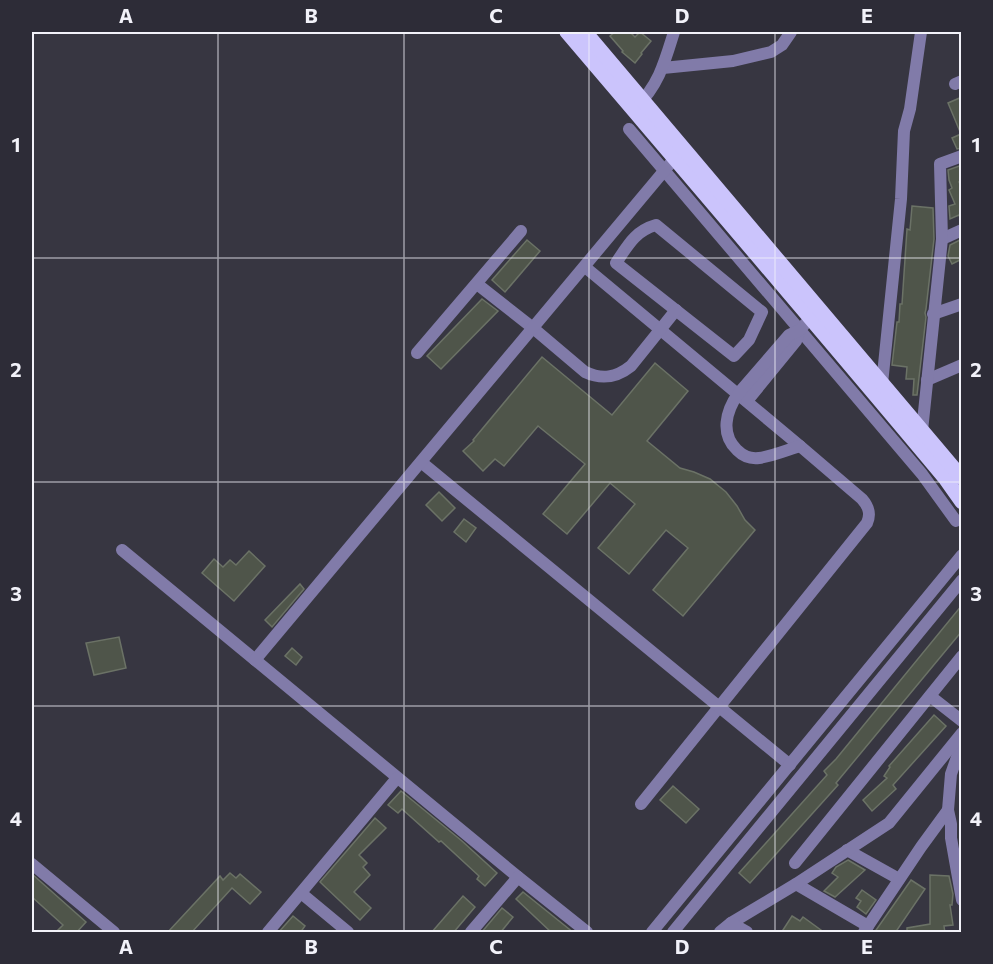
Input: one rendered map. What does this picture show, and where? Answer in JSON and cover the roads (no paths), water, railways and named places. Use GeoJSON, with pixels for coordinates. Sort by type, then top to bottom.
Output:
{"type":"FeatureCollection","features":[{"type":"Feature","properties":{"kind":"main road"},"geometry":{"type":"LineString","coordinates":[[567,32],[638,105]]}},
{"type":"Feature","properties":{"kind":"main road"},"geometry":{"type":"LineString","coordinates":[[585,32],[638,105],[674,160],[882,384],[962,478]]}},
{"type":"Feature","properties":{"kind":"main road"},"geometry":{"type":"LineString","coordinates":[[815,313],[962,502]]}},
{"type":"Feature","properties":{"kind":"street"},"geometry":{"type":"LineString","coordinates":[[638,105],[657,81],[674,32]]}},
{"type":"Feature","properties":{"kind":"street"},"geometry":{"type":"LineString","coordinates":[[663,68],[733,60],[771,52],[782,45],[791,32]]}},
{"type":"Feature","properties":{"kind":"street"},"geometry":{"type":"LineString","coordinates":[[882,384],[901,199],[904,131],[910,109],[921,32]]}},
{"type":"Feature","properties":{"kind":"street"},"geometry":{"type":"LineString","coordinates":[[629,129],[674,160],[800,330],[922,474],[957,521]]}},
{"type":"Feature","properties":{"kind":"street"},"geometry":{"type":"LineString","coordinates":[[922,432],[942,239],[940,164],[962,156]]}},
{"type":"Feature","properties":{"kind":"street"},"geometry":{"type":"LineString","coordinates":[[255,660],[674,160]]}},
{"type":"Feature","properties":{"kind":"street"},"geometry":{"type":"LineString","coordinates":[[657,225],[762,312],[749,340],[734,356],[676,310],[616,263],[632,240],[645,228],[657,225]]}},
{"type":"Feature","properties":{"kind":"street"},"geometry":{"type":"LineString","coordinates":[[942,239],[962,230]]}},
{"type":"Feature","properties":{"kind":"street"},"geometry":{"type":"LineString","coordinates":[[417,353],[521,231]]}},
{"type":"Feature","properties":{"kind":"street"},"geometry":{"type":"LineString","coordinates":[[585,267],[800,446],[867,504],[869,511],[867,524],[641,804]]}},
{"type":"Feature","properties":{"kind":"street"},"geometry":{"type":"LineString","coordinates":[[477,284],[585,372],[595,376],[610,377],[622,374],[676,310]]}},
{"type":"Feature","properties":{"kind":"street"},"geometry":{"type":"LineString","coordinates":[[933,314],[962,304]]}},
{"type":"Feature","properties":{"kind":"street"},"geometry":{"type":"LineString","coordinates":[[800,446],[759,458],[751,458],[742,455],[734,447],[728,437],[726,426],[728,413],[733,403],[743,398],[796,341],[800,330],[815,313]]}},
{"type":"Feature","properties":{"kind":"street"},"geometry":{"type":"LineString","coordinates":[[927,380],[962,365]]}},
{"type":"Feature","properties":{"kind":"street"},"geometry":{"type":"LineString","coordinates":[[421,462],[790,765]]}},
{"type":"Feature","properties":{"kind":"street"},"geometry":{"type":"LineString","coordinates":[[122,550],[587,933]]}},
{"type":"Feature","properties":{"kind":"street"},"geometry":{"type":"LineString","coordinates":[[652,933],[962,555]]}},
{"type":"Feature","properties":{"kind":"street"},"geometry":{"type":"LineString","coordinates":[[673,933],[962,580]]}},
{"type":"Feature","properties":{"kind":"street"},"geometry":{"type":"LineString","coordinates":[[795,863],[962,656]]}},
{"type":"Feature","properties":{"kind":"street"},"geometry":{"type":"LineString","coordinates":[[930,696],[962,721]]}},
{"type":"Feature","properties":{"kind":"street"},"geometry":{"type":"LineString","coordinates":[[720,933],[731,923],[796,884],[889,823],[962,733]]}},
{"type":"Feature","properties":{"kind":"street"},"geometry":{"type":"LineString","coordinates":[[961,899],[956,835],[948,810],[962,744]]}},
{"type":"Feature","properties":{"kind":"street"},"geometry":{"type":"LineString","coordinates":[[268,933],[398,777]]}},
{"type":"Feature","properties":{"kind":"street"},"geometry":{"type":"LineString","coordinates":[[796,884],[866,929],[948,810]]}},
{"type":"Feature","properties":{"kind":"street"},"geometry":{"type":"LineString","coordinates":[[847,850],[899,879]]}},
{"type":"Feature","properties":{"kind":"street"},"geometry":{"type":"LineString","coordinates":[[32,864],[106,930]]}},
{"type":"Feature","properties":{"kind":"street"},"geometry":{"type":"LineString","coordinates":[[471,933],[518,877]]}},
{"type":"Feature","properties":{"kind":"street"},"geometry":{"type":"LineString","coordinates":[[301,893],[348,933]]}},
{"type":"Feature","properties":{"kind":"street"},"geometry":{"type":"LineString","coordinates":[[731,923],[747,933]]}}]}
